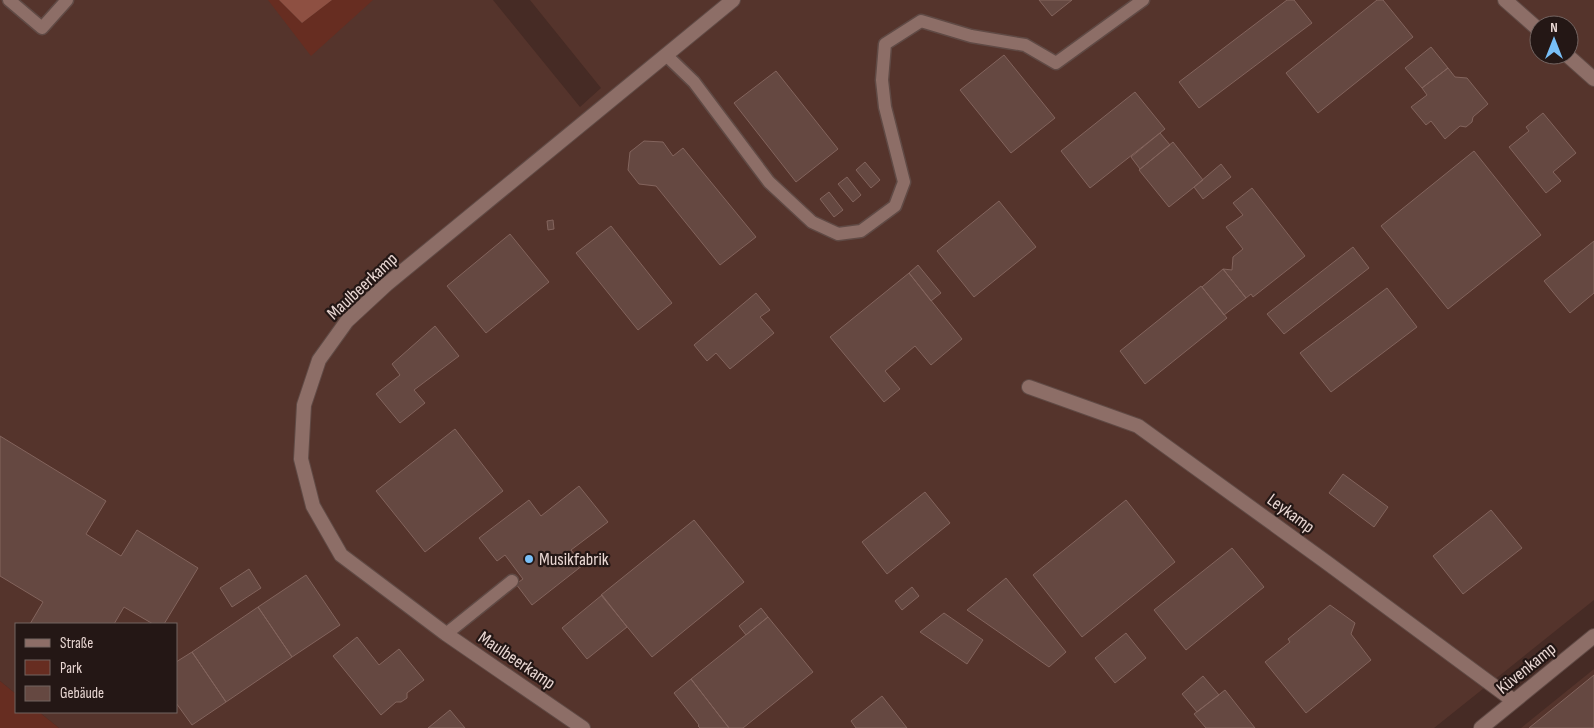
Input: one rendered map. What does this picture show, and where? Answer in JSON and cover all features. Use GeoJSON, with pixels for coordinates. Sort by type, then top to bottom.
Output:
{"type":"FeatureCollection","features":[{"type":"Feature","properties":{"kind":"street","name":"Maulbeerkamp"},"geometry":{"type":"LineString","coordinates":[[583,728],[446,634],[341,555],[313,506],[301,459],[304,405],[320,360],[347,321],[387,284],[733,0]]}},
{"type":"Feature","properties":{"kind":"street"},"geometry":{"type":"LineString","coordinates":[[1505,0],[1529,21]]}},
{"type":"Feature","properties":{"kind":"street"},"geometry":{"type":"LineString","coordinates":[[1578,65],[1594,79]]}},
{"type":"Feature","properties":{"kind":"street","name":"Leykamp"},"geometry":{"type":"LineString","coordinates":[[1029,387],[1138,426],[1514,701]]}},
{"type":"Feature","properties":{"kind":"street","name":"Küvenkamp"},"geometry":{"type":"LineString","coordinates":[[1481,728],[1594,636]]}},
{"type":"Feature","properties":{"kind":"lane"},"geometry":{"type":"LineString","coordinates":[[9,0],[42,28],[68,0]]}},
{"type":"Feature","properties":{"kind":"lane"},"geometry":{"type":"LineString","coordinates":[[666,55],[694,82],[769,182],[812,222],[838,234],[862,231],[895,206],[904,182],[885,107],[882,80],[885,44],[921,21],[971,36],[1025,45],[1056,63],[1144,0]]}},
{"type":"Feature","properties":{"kind":"lane"},"geometry":{"type":"LineString","coordinates":[[446,634],[512,581]]}},
{"type":"Feature","properties":{"kind":"shaded area"},"geometry":{"type":"Polygon","coordinates":[[[0,0],[493,0],[580,107],[601,88],[530,0],[1594,0],[1594,600],[1434,728],[59,728],[40,713],[178,713],[178,623],[15,623],[15,693],[0,681],[0,0]]]}},
{"type":"Feature","properties":{"kind":"shaded area"},"geometry":{"type":"Polygon","coordinates":[[[279,0],[332,0],[302,23],[279,0]]]}},
{"type":"Feature","properties":{"kind":"shaded area"},"geometry":{"type":"Polygon","coordinates":[[[1594,669],[1594,728],[1521,728],[1594,669]]]}},
{"type":"Feature","properties":{"kind":"green space"},"geometry":{"type":"Polygon","coordinates":[[[268,0],[279,0],[302,23],[332,0],[373,0],[311,56],[268,0]]]}},
{"type":"Feature","properties":{"kind":"green space"},"geometry":{"type":"Polygon","coordinates":[[[0,681],[15,693],[15,713],[40,713],[59,728],[0,728],[0,681]]]}},
{"type":"Feature","properties":{"kind":"building"},"geometry":{"type":"Polygon","coordinates":[[[1039,0],[1072,0],[1052,16],[1039,0]]]}},
{"type":"Feature","properties":{"kind":"building"},"geometry":{"type":"Polygon","coordinates":[[[1287,0],[1294,0],[1312,23],[1199,108],[1179,82],[1287,0]]]}},
{"type":"Feature","properties":{"kind":"building"},"geometry":{"type":"Polygon","coordinates":[[[1377,0],[1383,0],[1413,37],[1318,113],[1286,73],[1377,0]]]}},
{"type":"Feature","properties":{"kind":"building"},"geometry":{"type":"Polygon","coordinates":[[[1431,47],[1448,68],[1422,88],[1405,68],[1431,47]]]}},
{"type":"Feature","properties":{"kind":"building"},"geometry":{"type":"Polygon","coordinates":[[[1004,55],[1055,118],[1011,153],[960,90],[1004,55]]]}},
{"type":"Feature","properties":{"kind":"building"},"geometry":{"type":"Polygon","coordinates":[[[1448,68],[1455,77],[1467,78],[1488,104],[1473,117],[1472,122],[1466,127],[1460,126],[1445,139],[1431,121],[1426,125],[1411,107],[1427,95],[1422,88],[1448,68]]]}},
{"type":"Feature","properties":{"kind":"building"},"geometry":{"type":"Polygon","coordinates":[[[776,71],[838,149],[796,182],[734,103],[776,71]]]}},
{"type":"Feature","properties":{"kind":"building"},"geometry":{"type":"Polygon","coordinates":[[[1135,92],[1165,129],[1090,188],[1061,151],[1135,92]]]}},
{"type":"Feature","properties":{"kind":"building"},"geometry":{"type":"Polygon","coordinates":[[[1543,113],[1576,153],[1553,172],[1561,181],[1546,193],[1509,147],[1529,131],[1526,127],[1543,113]]]}},
{"type":"Feature","properties":{"kind":"building"},"geometry":{"type":"Polygon","coordinates":[[[1160,133],[1170,145],[1140,169],[1131,157],[1160,133]]]}},
{"type":"Feature","properties":{"kind":"building"},"geometry":{"type":"Polygon","coordinates":[[[644,141],[663,142],[673,156],[683,148],[756,237],[720,265],[656,186],[639,184],[628,170],[630,152],[644,141]]]}},
{"type":"Feature","properties":{"kind":"building"},"geometry":{"type":"Polygon","coordinates":[[[1173,142],[1203,180],[1169,207],[1139,170],[1173,142]]]}},
{"type":"Feature","properties":{"kind":"building"},"geometry":{"type":"Polygon","coordinates":[[[1474,151],[1541,235],[1448,309],[1381,226],[1474,151]]]}},
{"type":"Feature","properties":{"kind":"building"},"geometry":{"type":"Polygon","coordinates":[[[865,162],[880,180],[871,188],[856,170],[865,162]]]}},
{"type":"Feature","properties":{"kind":"building"},"geometry":{"type":"Polygon","coordinates":[[[1221,164],[1231,177],[1203,199],[1194,187],[1221,164]]]}},
{"type":"Feature","properties":{"kind":"building"},"geometry":{"type":"Polygon","coordinates":[[[847,177],[861,195],[853,202],[838,184],[847,177]]]}},
{"type":"Feature","properties":{"kind":"building"},"geometry":{"type":"Polygon","coordinates":[[[1252,188],[1305,256],[1253,297],[1251,294],[1246,298],[1223,269],[1232,270],[1233,257],[1243,249],[1226,227],[1243,215],[1233,203],[1252,188]]]}},
{"type":"Feature","properties":{"kind":"building"},"geometry":{"type":"Polygon","coordinates":[[[829,192],[843,210],[834,217],[820,199],[829,192]]]}},
{"type":"Feature","properties":{"kind":"building"},"geometry":{"type":"Polygon","coordinates":[[[999,201],[1036,247],[974,297],[937,251],[999,201]]]}},
{"type":"Feature","properties":{"kind":"building"},"geometry":{"type":"Polygon","coordinates":[[[553,220],[554,229],[548,230],[547,221],[553,220]]]}},
{"type":"Feature","properties":{"kind":"building"},"geometry":{"type":"Polygon","coordinates":[[[611,226],[672,303],[638,330],[576,253],[611,226]]]}},
{"type":"Feature","properties":{"kind":"building"},"geometry":{"type":"Polygon","coordinates":[[[510,234],[549,282],[486,333],[447,286],[510,234]]]}},
{"type":"Feature","properties":{"kind":"building"},"geometry":{"type":"Polygon","coordinates":[[[1594,241],[1594,293],[1570,313],[1544,281],[1594,241]]]}},
{"type":"Feature","properties":{"kind":"building"},"geometry":{"type":"Polygon","coordinates":[[[1353,247],[1369,268],[1284,334],[1267,314],[1353,247]]]}},
{"type":"Feature","properties":{"kind":"building"},"geometry":{"type":"Polygon","coordinates":[[[918,265],[941,293],[931,301],[909,273],[918,265]]]}},
{"type":"Feature","properties":{"kind":"building"},"geometry":{"type":"Polygon","coordinates":[[[1223,269],[1246,298],[1224,315],[1202,287],[1223,269]]]}},
{"type":"Feature","properties":{"kind":"building"},"geometry":{"type":"Polygon","coordinates":[[[909,273],[962,339],[931,365],[915,346],[885,371],[900,389],[884,402],[830,337],[909,273]]]}},
{"type":"Feature","properties":{"kind":"building"},"geometry":{"type":"Polygon","coordinates":[[[1201,286],[1227,318],[1145,384],[1120,351],[1201,286]]]}},
{"type":"Feature","properties":{"kind":"building"},"geometry":{"type":"Polygon","coordinates":[[[1387,288],[1417,327],[1331,392],[1300,353],[1387,288]]]}},
{"type":"Feature","properties":{"kind":"building"},"geometry":{"type":"Polygon","coordinates":[[[756,293],[770,310],[760,317],[774,333],[730,369],[716,353],[707,361],[694,345],[756,293]]]}},
{"type":"Feature","properties":{"kind":"building"},"geometry":{"type":"Polygon","coordinates":[[[435,326],[459,356],[414,390],[425,403],[400,423],[376,394],[400,375],[392,364],[435,326]]]}},
{"type":"Feature","properties":{"kind":"building"},"geometry":{"type":"Polygon","coordinates":[[[455,429],[503,491],[425,552],[376,491],[455,429]]]}},
{"type":"Feature","properties":{"kind":"building"},"geometry":{"type":"Polygon","coordinates":[[[0,436],[106,501],[86,534],[121,556],[137,530],[198,568],[165,623],[151,623],[124,607],[115,623],[31,623],[43,602],[0,576],[0,436]]]}},
{"type":"Feature","properties":{"kind":"building"},"geometry":{"type":"Polygon","coordinates":[[[1343,474],[1388,507],[1374,527],[1329,493],[1343,474]]]}},
{"type":"Feature","properties":{"kind":"building"},"geometry":{"type":"Polygon","coordinates":[[[579,486],[608,522],[571,550],[583,565],[532,605],[516,584],[523,579],[505,555],[497,561],[479,538],[529,500],[541,516],[579,486]]]}},
{"type":"Feature","properties":{"kind":"building"},"geometry":{"type":"Polygon","coordinates":[[[925,492],[950,523],[887,574],[862,542],[925,492]]]}},
{"type":"Feature","properties":{"kind":"building"},"geometry":{"type":"Polygon","coordinates":[[[1126,500],[1175,562],[1082,637],[1033,575],[1126,500]]]}},
{"type":"Feature","properties":{"kind":"building"},"geometry":{"type":"Polygon","coordinates":[[[1491,510],[1522,548],[1463,594],[1433,556],[1491,510]]]}},
{"type":"Feature","properties":{"kind":"building"},"geometry":{"type":"Polygon","coordinates":[[[694,520],[744,582],[652,657],[601,595],[694,520]]]}},
{"type":"Feature","properties":{"kind":"building"},"geometry":{"type":"Polygon","coordinates":[[[1232,548],[1264,587],[1186,650],[1154,610],[1232,548]]]}},
{"type":"Feature","properties":{"kind":"building"},"geometry":{"type":"Polygon","coordinates":[[[249,569],[261,588],[232,607],[220,588],[249,569]]]}},
{"type":"Feature","properties":{"kind":"building"},"geometry":{"type":"Polygon","coordinates":[[[306,575],[340,625],[292,657],[258,607],[306,575]]]}},
{"type":"Feature","properties":{"kind":"building"},"geometry":{"type":"Polygon","coordinates":[[[1006,578],[1066,652],[1049,667],[967,610],[1006,578]]]}},
{"type":"Feature","properties":{"kind":"building"},"geometry":{"type":"Polygon","coordinates":[[[912,587],[919,596],[902,610],[895,601],[912,587]]]}},
{"type":"Feature","properties":{"kind":"building"},"geometry":{"type":"Polygon","coordinates":[[[602,595],[627,627],[587,659],[562,628],[602,595]]]}},
{"type":"Feature","properties":{"kind":"building"},"geometry":{"type":"Polygon","coordinates":[[[1330,605],[1355,623],[1351,634],[1371,660],[1306,713],[1265,662],[1290,642],[1288,639],[1330,605]]]}},
{"type":"Feature","properties":{"kind":"building"},"geometry":{"type":"Polygon","coordinates":[[[258,607],[292,657],[226,702],[192,652],[258,607]]]}},
{"type":"Feature","properties":{"kind":"building"},"geometry":{"type":"Polygon","coordinates":[[[761,608],[768,617],[746,635],[739,626],[761,608]]]}},
{"type":"Feature","properties":{"kind":"building"},"geometry":{"type":"Polygon","coordinates":[[[944,613],[983,640],[967,664],[920,632],[944,613]]]}},
{"type":"Feature","properties":{"kind":"building"},"geometry":{"type":"Polygon","coordinates":[[[768,617],[813,672],[743,728],[729,728],[691,679],[768,617]]]}},
{"type":"Feature","properties":{"kind":"building"},"geometry":{"type":"Polygon","coordinates":[[[1126,633],[1146,658],[1115,683],[1095,658],[1126,633]]]}},
{"type":"Feature","properties":{"kind":"building"},"geometry":{"type":"Polygon","coordinates":[[[357,637],[379,665],[399,649],[424,680],[407,693],[407,698],[401,702],[396,702],[381,715],[333,656],[357,637]]]}},
{"type":"Feature","properties":{"kind":"building"},"geometry":{"type":"Polygon","coordinates":[[[192,652],[226,702],[192,725],[178,706],[178,661],[192,652]]]}},
{"type":"Feature","properties":{"kind":"building"},"geometry":{"type":"Polygon","coordinates":[[[1594,675],[1594,728],[1529,728],[1594,675]]]}},
{"type":"Feature","properties":{"kind":"building"},"geometry":{"type":"Polygon","coordinates":[[[1203,676],[1219,695],[1197,712],[1182,694],[1203,676]]]}},
{"type":"Feature","properties":{"kind":"building"},"geometry":{"type":"Polygon","coordinates":[[[691,679],[729,728],[700,728],[698,726],[674,693],[691,679]]]}},
{"type":"Feature","properties":{"kind":"building"},"geometry":{"type":"Polygon","coordinates":[[[1225,690],[1255,728],[1206,728],[1194,714],[1225,690]]]}},
{"type":"Feature","properties":{"kind":"building"},"geometry":{"type":"Polygon","coordinates":[[[882,696],[907,728],[856,728],[851,721],[882,696]]]}},
{"type":"Feature","properties":{"kind":"building"},"geometry":{"type":"Polygon","coordinates":[[[450,710],[465,728],[428,728],[450,710]]]}},
{"type":"Feature","properties":{"kind":"place","name":"Musikfabrik"},"geometry":{"type":"Point","coordinates":[529,559]}}]}
